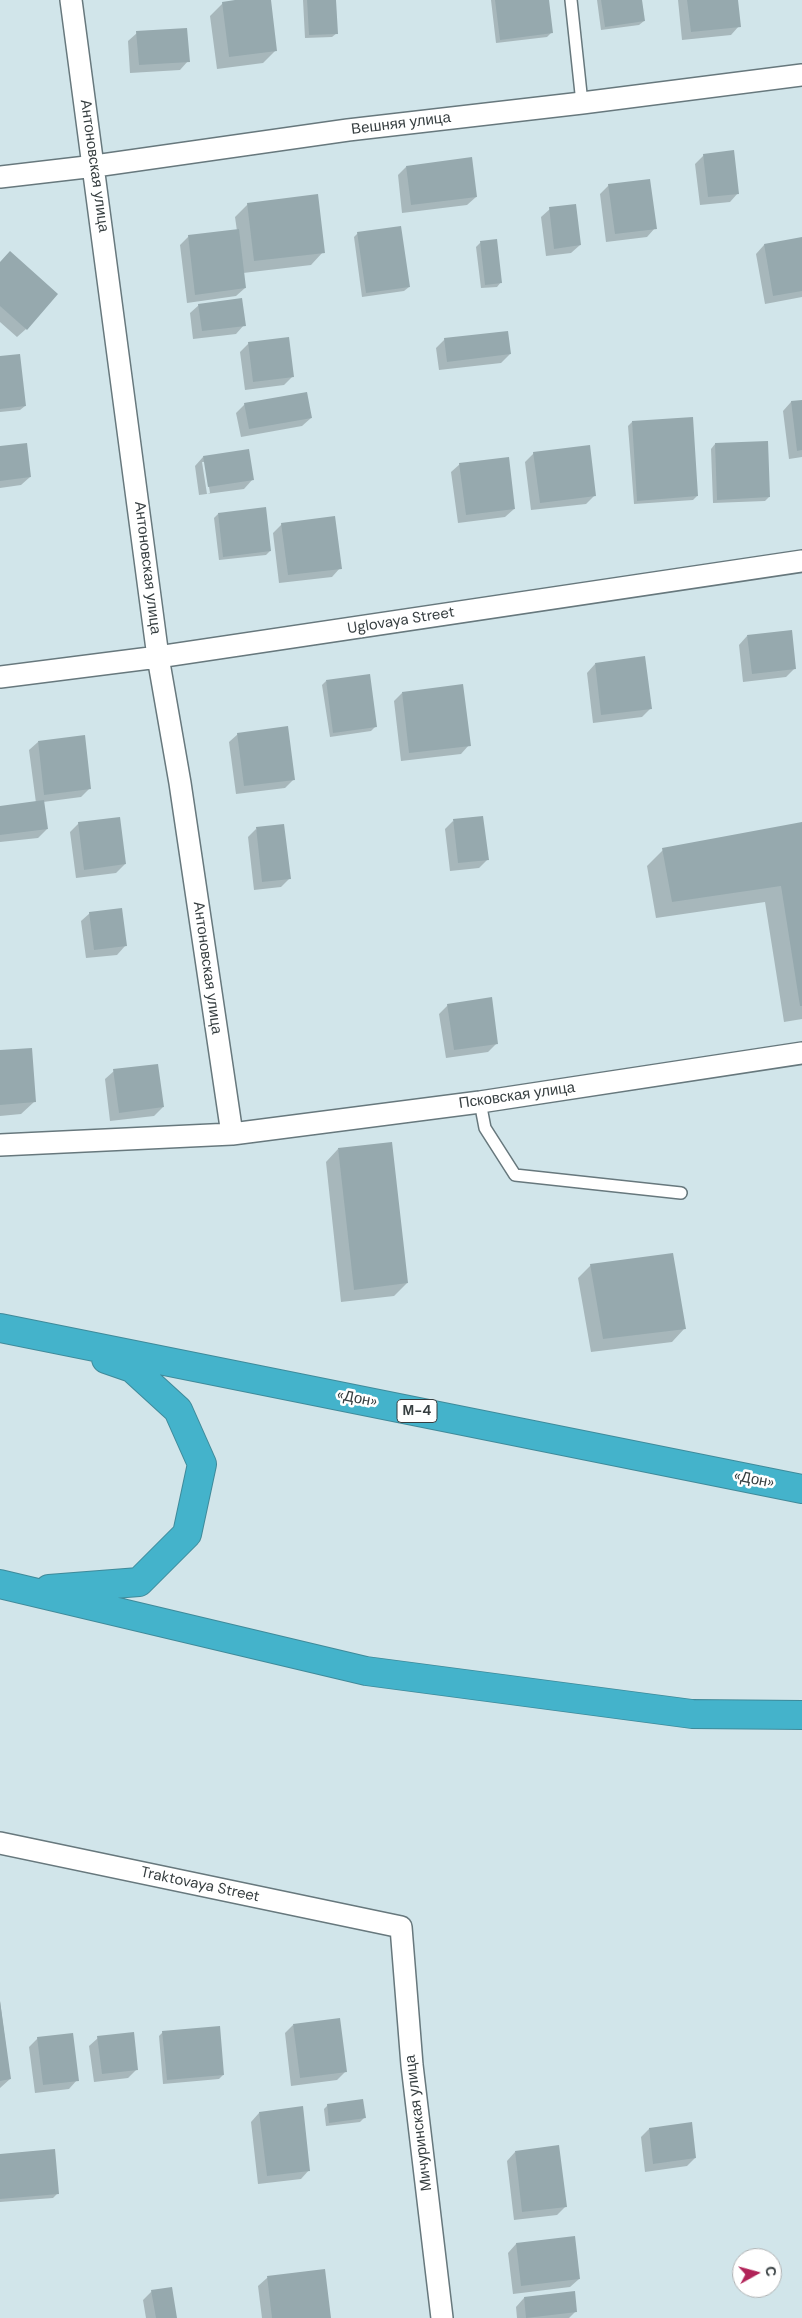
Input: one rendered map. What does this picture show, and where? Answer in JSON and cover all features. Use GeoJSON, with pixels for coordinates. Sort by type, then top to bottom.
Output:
{"type":"FeatureCollection","features":[{"type":"Feature","properties":{"kind":"highway","name":"«Дон»"},"geometry":{"type":"LineString","coordinates":[[0,1328],[802,1489]]}},
{"type":"Feature","properties":{"kind":"highway","name":"М-4"},"geometry":{"type":"LineString","coordinates":[[11,1588],[139,1582],[187,1534],[202,1464],[178,1410],[132,1368],[31,1333]]}},
{"type":"Feature","properties":{"kind":"highway","name":"М-4"},"geometry":{"type":"LineString","coordinates":[[11,1588],[366,1671],[692,1714],[802,1715]]}},
{"type":"Feature","properties":{"kind":"street","name":"Антоновская улица"},"geometry":{"type":"LineString","coordinates":[[71,0],[95,166],[158,657],[180,783],[232,1134]]}},
{"type":"Feature","properties":{"kind":"street","name":"Вешняя улица"},"geometry":{"type":"LineString","coordinates":[[0,178],[348,130],[802,75]]}},
{"type":"Feature","properties":{"kind":"street","name":"Uglovaya Street"},"geometry":{"type":"LineString","coordinates":[[0,677],[158,657],[802,561]]}},
{"type":"Feature","properties":{"kind":"street","name":"Псковская улица"},"geometry":{"type":"LineString","coordinates":[[0,1145],[232,1134],[480,1102],[802,1052]]}},
{"type":"Feature","properties":{"kind":"street","name":"Traktovaya Street"},"geometry":{"type":"LineString","coordinates":[[0,1843],[401,1927]]}},
{"type":"Feature","properties":{"kind":"street","name":"Мичуринская улица"},"geometry":{"type":"LineString","coordinates":[[401,1927],[412,2065],[442,2318]]}},
{"type":"Feature","properties":{"kind":"lane"},"geometry":{"type":"LineString","coordinates":[[571,0],[582,103]]}},
{"type":"Feature","properties":{"kind":"lane"},"geometry":{"type":"LineString","coordinates":[[480,1102],[485,1128],[515,1175],[681,1193]]}},
{"type":"Feature","properties":{"kind":"building"},"geometry":{"type":"Polygon","coordinates":[[[271,0],[277,51],[229,57],[222,2],[271,0]]]}},
{"type":"Feature","properties":{"kind":"building"},"geometry":{"type":"Polygon","coordinates":[[[307,0],[336,0],[338,34],[309,35],[307,0]]]}},
{"type":"Feature","properties":{"kind":"building"},"geometry":{"type":"Polygon","coordinates":[[[495,0],[549,0],[553,33],[500,40],[495,0]]]}},
{"type":"Feature","properties":{"kind":"building"},"geometry":{"type":"Polygon","coordinates":[[[601,0],[642,0],[645,21],[605,27],[601,0]]]}},
{"type":"Feature","properties":{"kind":"building"},"geometry":{"type":"Polygon","coordinates":[[[687,0],[738,0],[741,27],[691,32],[687,0]]]}},
{"type":"Feature","properties":{"kind":"building"},"geometry":{"type":"Polygon","coordinates":[[[187,28],[190,62],[139,65],[136,31],[187,28]]]}},
{"type":"Feature","properties":{"kind":"building"},"geometry":{"type":"Polygon","coordinates":[[[734,150],[739,194],[708,197],[703,154],[734,150]]]}},
{"type":"Feature","properties":{"kind":"building"},"geometry":{"type":"Polygon","coordinates":[[[472,157],[477,197],[411,205],[406,166],[472,157]]]}},
{"type":"Feature","properties":{"kind":"building"},"geometry":{"type":"Polygon","coordinates":[[[650,179],[657,229],[615,234],[608,184],[650,179]]]}},
{"type":"Feature","properties":{"kind":"building"},"geometry":{"type":"Polygon","coordinates":[[[318,194],[325,253],[254,261],[247,203],[318,194]]]}},
{"type":"Feature","properties":{"kind":"building"},"geometry":{"type":"Polygon","coordinates":[[[576,204],[581,245],[554,249],[549,207],[576,204]]]}},
{"type":"Feature","properties":{"kind":"building"},"geometry":{"type":"Polygon","coordinates":[[[401,226],[410,287],[366,293],[357,232],[401,226]]]}},
{"type":"Feature","properties":{"kind":"building"},"geometry":{"type":"Polygon","coordinates":[[[239,229],[246,288],[195,295],[188,235],[239,229]]]}},
{"type":"Feature","properties":{"kind":"building"},"geometry":{"type":"Polygon","coordinates":[[[802,237],[802,291],[773,296],[764,244],[802,237]]]}},
{"type":"Feature","properties":{"kind":"building"},"geometry":{"type":"Polygon","coordinates":[[[497,239],[502,283],[485,285],[480,241],[497,239]]]}},
{"type":"Feature","properties":{"kind":"building"},"geometry":{"type":"Polygon","coordinates":[[[10,251],[58,294],[27,330],[0,306],[0,262],[10,251]]]}},
{"type":"Feature","properties":{"kind":"building"},"geometry":{"type":"Polygon","coordinates":[[[242,298],[246,326],[202,331],[198,304],[242,298]]]}},
{"type":"Feature","properties":{"kind":"building"},"geometry":{"type":"Polygon","coordinates":[[[508,331],[511,354],[447,362],[444,338],[508,331]]]}},
{"type":"Feature","properties":{"kind":"building"},"geometry":{"type":"Polygon","coordinates":[[[289,337],[294,377],[253,382],[248,342],[289,337]]]}},
{"type":"Feature","properties":{"kind":"building"},"geometry":{"type":"Polygon","coordinates":[[[20,354],[26,406],[0,409],[0,356],[20,354]]]}},
{"type":"Feature","properties":{"kind":"building"},"geometry":{"type":"Polygon","coordinates":[[[307,392],[312,418],[249,429],[244,403],[307,392]]]}},
{"type":"Feature","properties":{"kind":"building"},"geometry":{"type":"Polygon","coordinates":[[[802,400],[802,450],[797,451],[791,401],[802,400]]]}},
{"type":"Feature","properties":{"kind":"building"},"geometry":{"type":"Polygon","coordinates":[[[693,417],[698,496],[637,501],[632,421],[693,417]]]}},
{"type":"Feature","properties":{"kind":"building"},"geometry":{"type":"Polygon","coordinates":[[[768,441],[770,497],[717,500],[715,443],[768,441]]]}},
{"type":"Feature","properties":{"kind":"building"},"geometry":{"type":"Polygon","coordinates":[[[27,443],[31,477],[0,481],[0,446],[27,443]]]}},
{"type":"Feature","properties":{"kind":"building"},"geometry":{"type":"Polygon","coordinates":[[[590,445],[596,496],[540,503],[533,452],[590,445]]]}},
{"type":"Feature","properties":{"kind":"building"},"geometry":{"type":"Polygon","coordinates":[[[249,449],[254,480],[208,487],[203,456],[249,449]]]}},
{"type":"Feature","properties":{"kind":"building"},"geometry":{"type":"Polygon","coordinates":[[[509,457],[515,509],[466,515],[459,463],[509,457]]]}},
{"type":"Feature","properties":{"kind":"building"},"geometry":{"type":"Polygon","coordinates":[[[266,507],[271,551],[223,557],[218,513],[266,507]]]}},
{"type":"Feature","properties":{"kind":"building"},"geometry":{"type":"Polygon","coordinates":[[[335,516],[342,569],[288,575],[281,523],[335,516]]]}},
{"type":"Feature","properties":{"kind":"building"},"geometry":{"type":"Polygon","coordinates":[[[792,630],[796,669],[752,674],[747,635],[792,630]]]}},
{"type":"Feature","properties":{"kind":"building"},"geometry":{"type":"Polygon","coordinates":[[[645,656],[652,709],[601,715],[595,663],[645,656]]]}},
{"type":"Feature","properties":{"kind":"building"},"geometry":{"type":"Polygon","coordinates":[[[370,674],[377,727],[333,733],[326,680],[370,674]]]}},
{"type":"Feature","properties":{"kind":"building"},"geometry":{"type":"Polygon","coordinates":[[[463,684],[471,746],[409,753],[402,692],[463,684]]]}},
{"type":"Feature","properties":{"kind":"building"},"geometry":{"type":"Polygon","coordinates":[[[288,726],[295,780],[244,786],[237,733],[288,726]]]}},
{"type":"Feature","properties":{"kind":"building"},"geometry":{"type":"Polygon","coordinates":[[[85,735],[91,789],[44,795],[38,741],[85,735]]]}},
{"type":"Feature","properties":{"kind":"building"},"geometry":{"type":"Polygon","coordinates":[[[44,800],[48,829],[0,835],[0,806],[44,800]]]}},
{"type":"Feature","properties":{"kind":"building"},"geometry":{"type":"Polygon","coordinates":[[[483,816],[489,860],[458,863],[453,819],[483,816]]]}},
{"type":"Feature","properties":{"kind":"building"},"geometry":{"type":"Polygon","coordinates":[[[120,817],[126,864],[84,870],[78,822],[120,817]]]}},
{"type":"Feature","properties":{"kind":"building"},"geometry":{"type":"Polygon","coordinates":[[[802,822],[802,1006],[800,1006],[781,886],[672,902],[662,848],[802,822]]]}},
{"type":"Feature","properties":{"kind":"building"},"geometry":{"type":"Polygon","coordinates":[[[284,824],[291,879],[262,882],[256,827],[284,824]]]}},
{"type":"Feature","properties":{"kind":"building"},"geometry":{"type":"Polygon","coordinates":[[[122,908],[127,946],[94,950],[89,912],[122,908]]]}},
{"type":"Feature","properties":{"kind":"building"},"geometry":{"type":"Polygon","coordinates":[[[492,997],[498,1044],[454,1050],[447,1004],[492,997]]]}},
{"type":"Feature","properties":{"kind":"building"},"geometry":{"type":"Polygon","coordinates":[[[32,1048],[36,1102],[0,1105],[0,1050],[32,1048]]]}},
{"type":"Feature","properties":{"kind":"building"},"geometry":{"type":"Polygon","coordinates":[[[158,1064],[164,1107],[119,1113],[113,1069],[158,1064]]]}},
{"type":"Feature","properties":{"kind":"building"},"geometry":{"type":"Polygon","coordinates":[[[392,1142],[408,1283],[354,1290],[338,1148],[392,1142]]]}},
{"type":"Feature","properties":{"kind":"building"},"geometry":{"type":"Polygon","coordinates":[[[673,1253],[686,1329],[603,1339],[590,1264],[673,1253]]]}},
{"type":"Feature","properties":{"kind":"building"},"geometry":{"type":"Polygon","coordinates":[[[0,2001],[11,2079],[0,2081],[0,2001]]]}},
{"type":"Feature","properties":{"kind":"building"},"geometry":{"type":"Polygon","coordinates":[[[340,2018],[347,2072],[300,2078],[293,2024],[340,2018]]]}},
{"type":"Feature","properties":{"kind":"building"},"geometry":{"type":"Polygon","coordinates":[[[220,2026],[224,2075],[167,2080],[162,2031],[220,2026]]]}},
{"type":"Feature","properties":{"kind":"building"},"geometry":{"type":"Polygon","coordinates":[[[134,2032],[138,2070],[102,2074],[97,2036],[134,2032]]]}},
{"type":"Feature","properties":{"kind":"building"},"geometry":{"type":"Polygon","coordinates":[[[73,2033],[79,2081],[43,2085],[37,2037],[73,2033]]]}},
{"type":"Feature","properties":{"kind":"building"},"geometry":{"type":"Polygon","coordinates":[[[363,2099],[366,2118],[329,2123],[327,2104],[363,2099]]]}},
{"type":"Feature","properties":{"kind":"building"},"geometry":{"type":"Polygon","coordinates":[[[303,2106],[310,2171],[267,2176],[259,2112],[303,2106]]]}},
{"type":"Feature","properties":{"kind":"building"},"geometry":{"type":"Polygon","coordinates":[[[692,2122],[696,2158],[653,2164],[649,2128],[692,2122]]]}},
{"type":"Feature","properties":{"kind":"building"},"geometry":{"type":"Polygon","coordinates":[[[559,2145],[567,2207],[522,2212],[515,2151],[559,2145]]]}},
{"type":"Feature","properties":{"kind":"building"},"geometry":{"type":"Polygon","coordinates":[[[55,2149],[59,2194],[0,2199],[0,2154],[55,2149]]]}},
{"type":"Feature","properties":{"kind":"building"},"geometry":{"type":"Polygon","coordinates":[[[575,2236],[580,2279],[521,2286],[516,2243],[575,2236]]]}},
{"type":"Feature","properties":{"kind":"building"},"geometry":{"type":"Polygon","coordinates":[[[325,2269],[331,2318],[272,2318],[267,2276],[325,2269]]]}},
{"type":"Feature","properties":{"kind":"building"},"geometry":{"type":"Polygon","coordinates":[[[172,2287],[177,2318],[156,2318],[151,2290],[172,2287]]]}},
{"type":"Feature","properties":{"kind":"building"},"geometry":{"type":"Polygon","coordinates":[[[575,2291],[577,2312],[526,2318],[524,2297],[575,2291]]]}}]}
